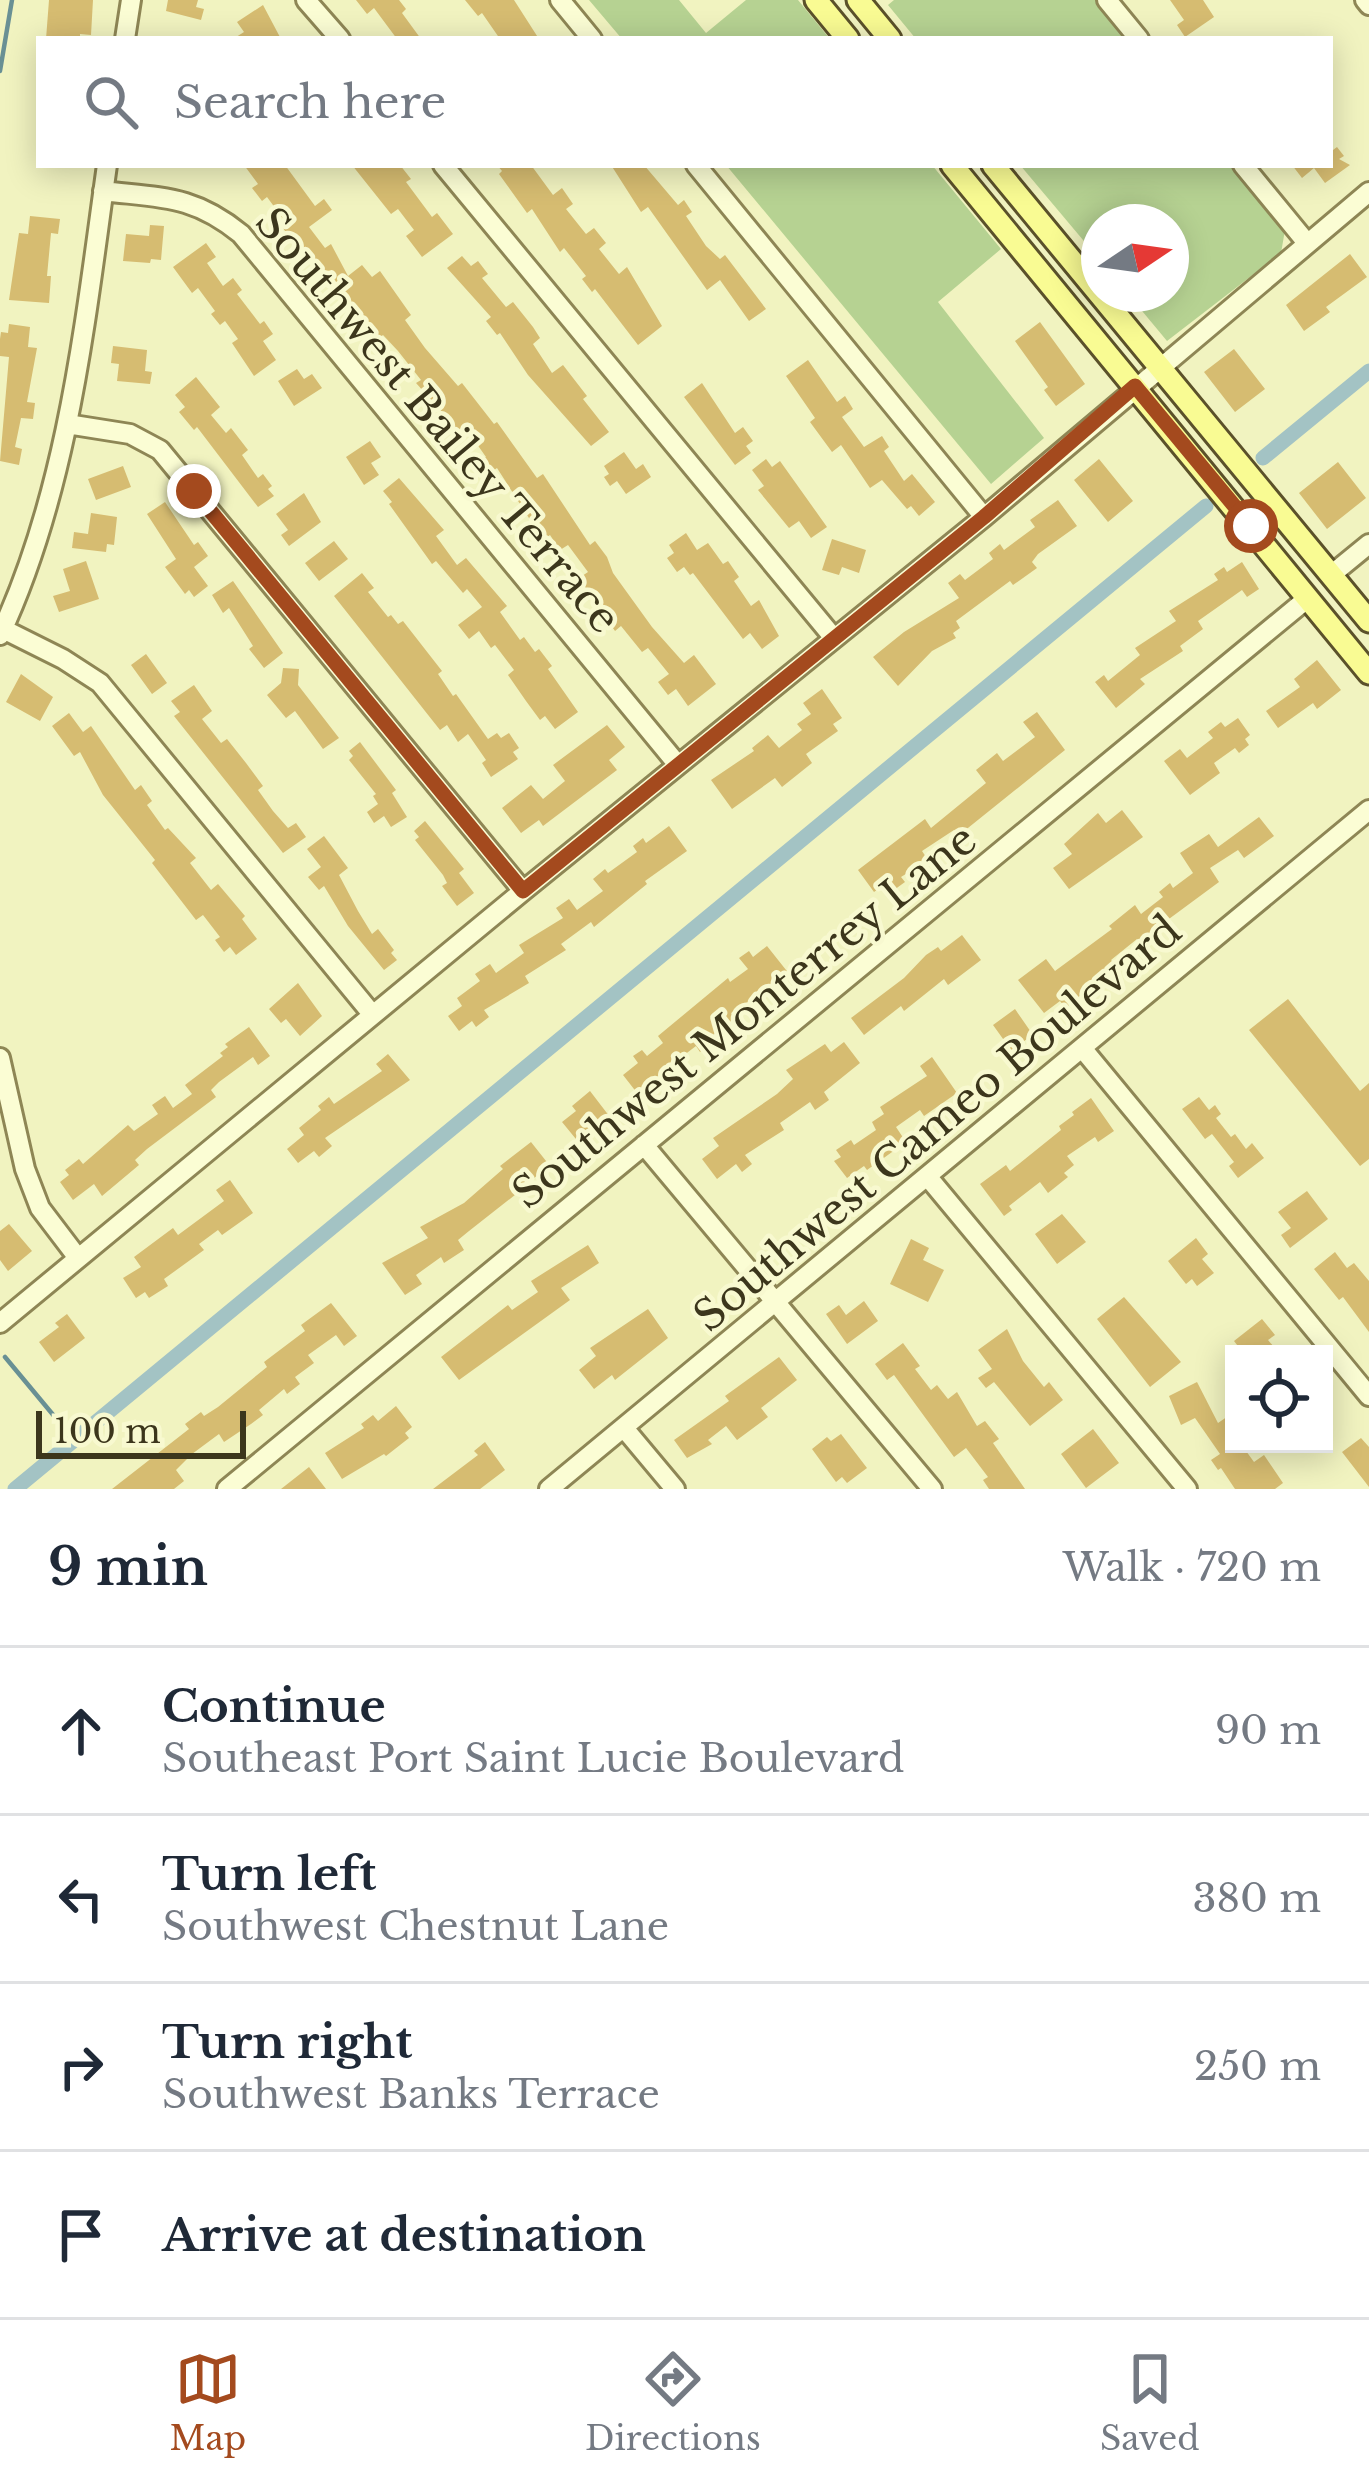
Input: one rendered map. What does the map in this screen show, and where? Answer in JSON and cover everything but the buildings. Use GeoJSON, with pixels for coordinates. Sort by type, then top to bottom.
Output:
{"type":"FeatureCollection","features":[{"type":"Feature","properties":{"kind":"main road"},"geometry":{"type":"LineString","coordinates":[[816,0],[846,36]]}},
{"type":"Feature","properties":{"kind":"main road"},"geometry":{"type":"LineString","coordinates":[[858,0],[888,36]]}},
{"type":"Feature","properties":{"kind":"main road"},"geometry":{"type":"LineString","coordinates":[[954,168],[1369,673]]}},
{"type":"Feature","properties":{"kind":"main road"},"geometry":{"type":"LineString","coordinates":[[995,168],[1369,621]]}},
{"type":"Feature","properties":{"kind":"street"},"geometry":{"type":"LineString","coordinates":[[125,36],[130,0]]}},
{"type":"Feature","properties":{"kind":"street"},"geometry":{"type":"LineString","coordinates":[[306,0],[337,36]]}},
{"type":"Feature","properties":{"kind":"street"},"geometry":{"type":"LineString","coordinates":[[560,0],[590,36]]}},
{"type":"Feature","properties":{"kind":"street"},"geometry":{"type":"LineString","coordinates":[[1107,0],[1137,36]]}},
{"type":"Feature","properties":{"kind":"street"},"geometry":{"type":"LineString","coordinates":[[107,168],[67,424],[28,566],[1,632],[63,659],[100,683],[372,1014]]}},
{"type":"Feature","properties":{"kind":"street"},"geometry":{"type":"LineString","coordinates":[[445,168],[832,638]]}},
{"type":"Feature","properties":{"kind":"street"},"geometry":{"type":"LineString","coordinates":[[698,168],[984,517]]}},
{"type":"Feature","properties":{"kind":"street"},"geometry":{"type":"LineString","coordinates":[[1245,168],[1307,243]]}},
{"type":"Feature","properties":{"kind":"street","name":"Southwest Bailey Terrace"},"geometry":{"type":"LineString","coordinates":[[103,191],[186,201],[214,212],[242,233],[678,765]]}},
{"type":"Feature","properties":{"kind":"street"},"geometry":{"type":"LineString","coordinates":[[0,1323],[984,517],[1369,192]]}},
{"type":"Feature","properties":{"kind":"street"},"geometry":{"type":"LineString","coordinates":[[67,424],[130,434],[160,450],[523,891]]}},
{"type":"Feature","properties":{"kind":"street"},"geometry":{"type":"LineString","coordinates":[[1331,575],[1369,544]]}},
{"type":"Feature","properties":{"kind":"street","name":"Southwest Monterrey Lane"},"geometry":{"type":"LineString","coordinates":[[227,1489],[1308,598]]}},
{"type":"Feature","properties":{"kind":"street","name":"Southwest Cameo Boulevard"},"geometry":{"type":"LineString","coordinates":[[549,1489],[1369,810]]}},
{"type":"Feature","properties":{"kind":"street"},"geometry":{"type":"LineString","coordinates":[[1082,1048],[1369,1396]]}},
{"type":"Feature","properties":{"kind":"street"},"geometry":{"type":"LineString","coordinates":[[0,1058],[40,1208],[78,1258]]}},
{"type":"Feature","properties":{"kind":"street"},"geometry":{"type":"LineString","coordinates":[[644,1145],[932,1489]]}},
{"type":"Feature","properties":{"kind":"street"},"geometry":{"type":"LineString","coordinates":[[927,1176],[1187,1489]]}},
{"type":"Feature","properties":{"kind":"street"},"geometry":{"type":"LineString","coordinates":[[624,1428],[675,1489]]}},
{"type":"Feature","properties":{"kind":"green space"},"geometry":{"type":"Polygon","coordinates":[[[589,0],[679,0],[706,33],[746,0],[798,0],[828,36],[619,36],[589,0]]]}},
{"type":"Feature","properties":{"kind":"green space"},"geometry":{"type":"Polygon","coordinates":[[[894,0],[1099,0],[1128,36],[914,36],[888,5],[894,0]]]}},
{"type":"Feature","properties":{"kind":"green space"},"geometry":{"type":"Polygon","coordinates":[[[728,168],[934,168],[1001,249],[938,302],[1044,438],[991,484],[728,168]]]}},
{"type":"Feature","properties":{"kind":"green space"},"geometry":{"type":"Polygon","coordinates":[[[1023,168],[1234,168],[1285,230],[1281,253],[1167,341],[1143,312],[1189,312],[1189,204],[1081,204],[1081,238],[1023,168]]]}},
{"type":"Feature","properties":{"kind":"waterway"},"geometry":{"type":"LineString","coordinates":[[0,71],[12,0]]}},
{"type":"Feature","properties":{"kind":"waterway"},"geometry":{"type":"LineString","coordinates":[[1263,458],[1369,371]]}},
{"type":"Feature","properties":{"kind":"waterway"},"geometry":{"type":"LineString","coordinates":[[15,1489],[1206,506]]}},
{"type":"Feature","properties":{"kind":"waterway"},"geometry":{"type":"LineString","coordinates":[[5,1357],[74,1440]]}},
{"type":"Feature","properties":{"kind":"route"},"geometry":{"type":"LineString","coordinates":[[194,491],[523,891],[984,517],[1135,386],[1251,526]]}}]}
